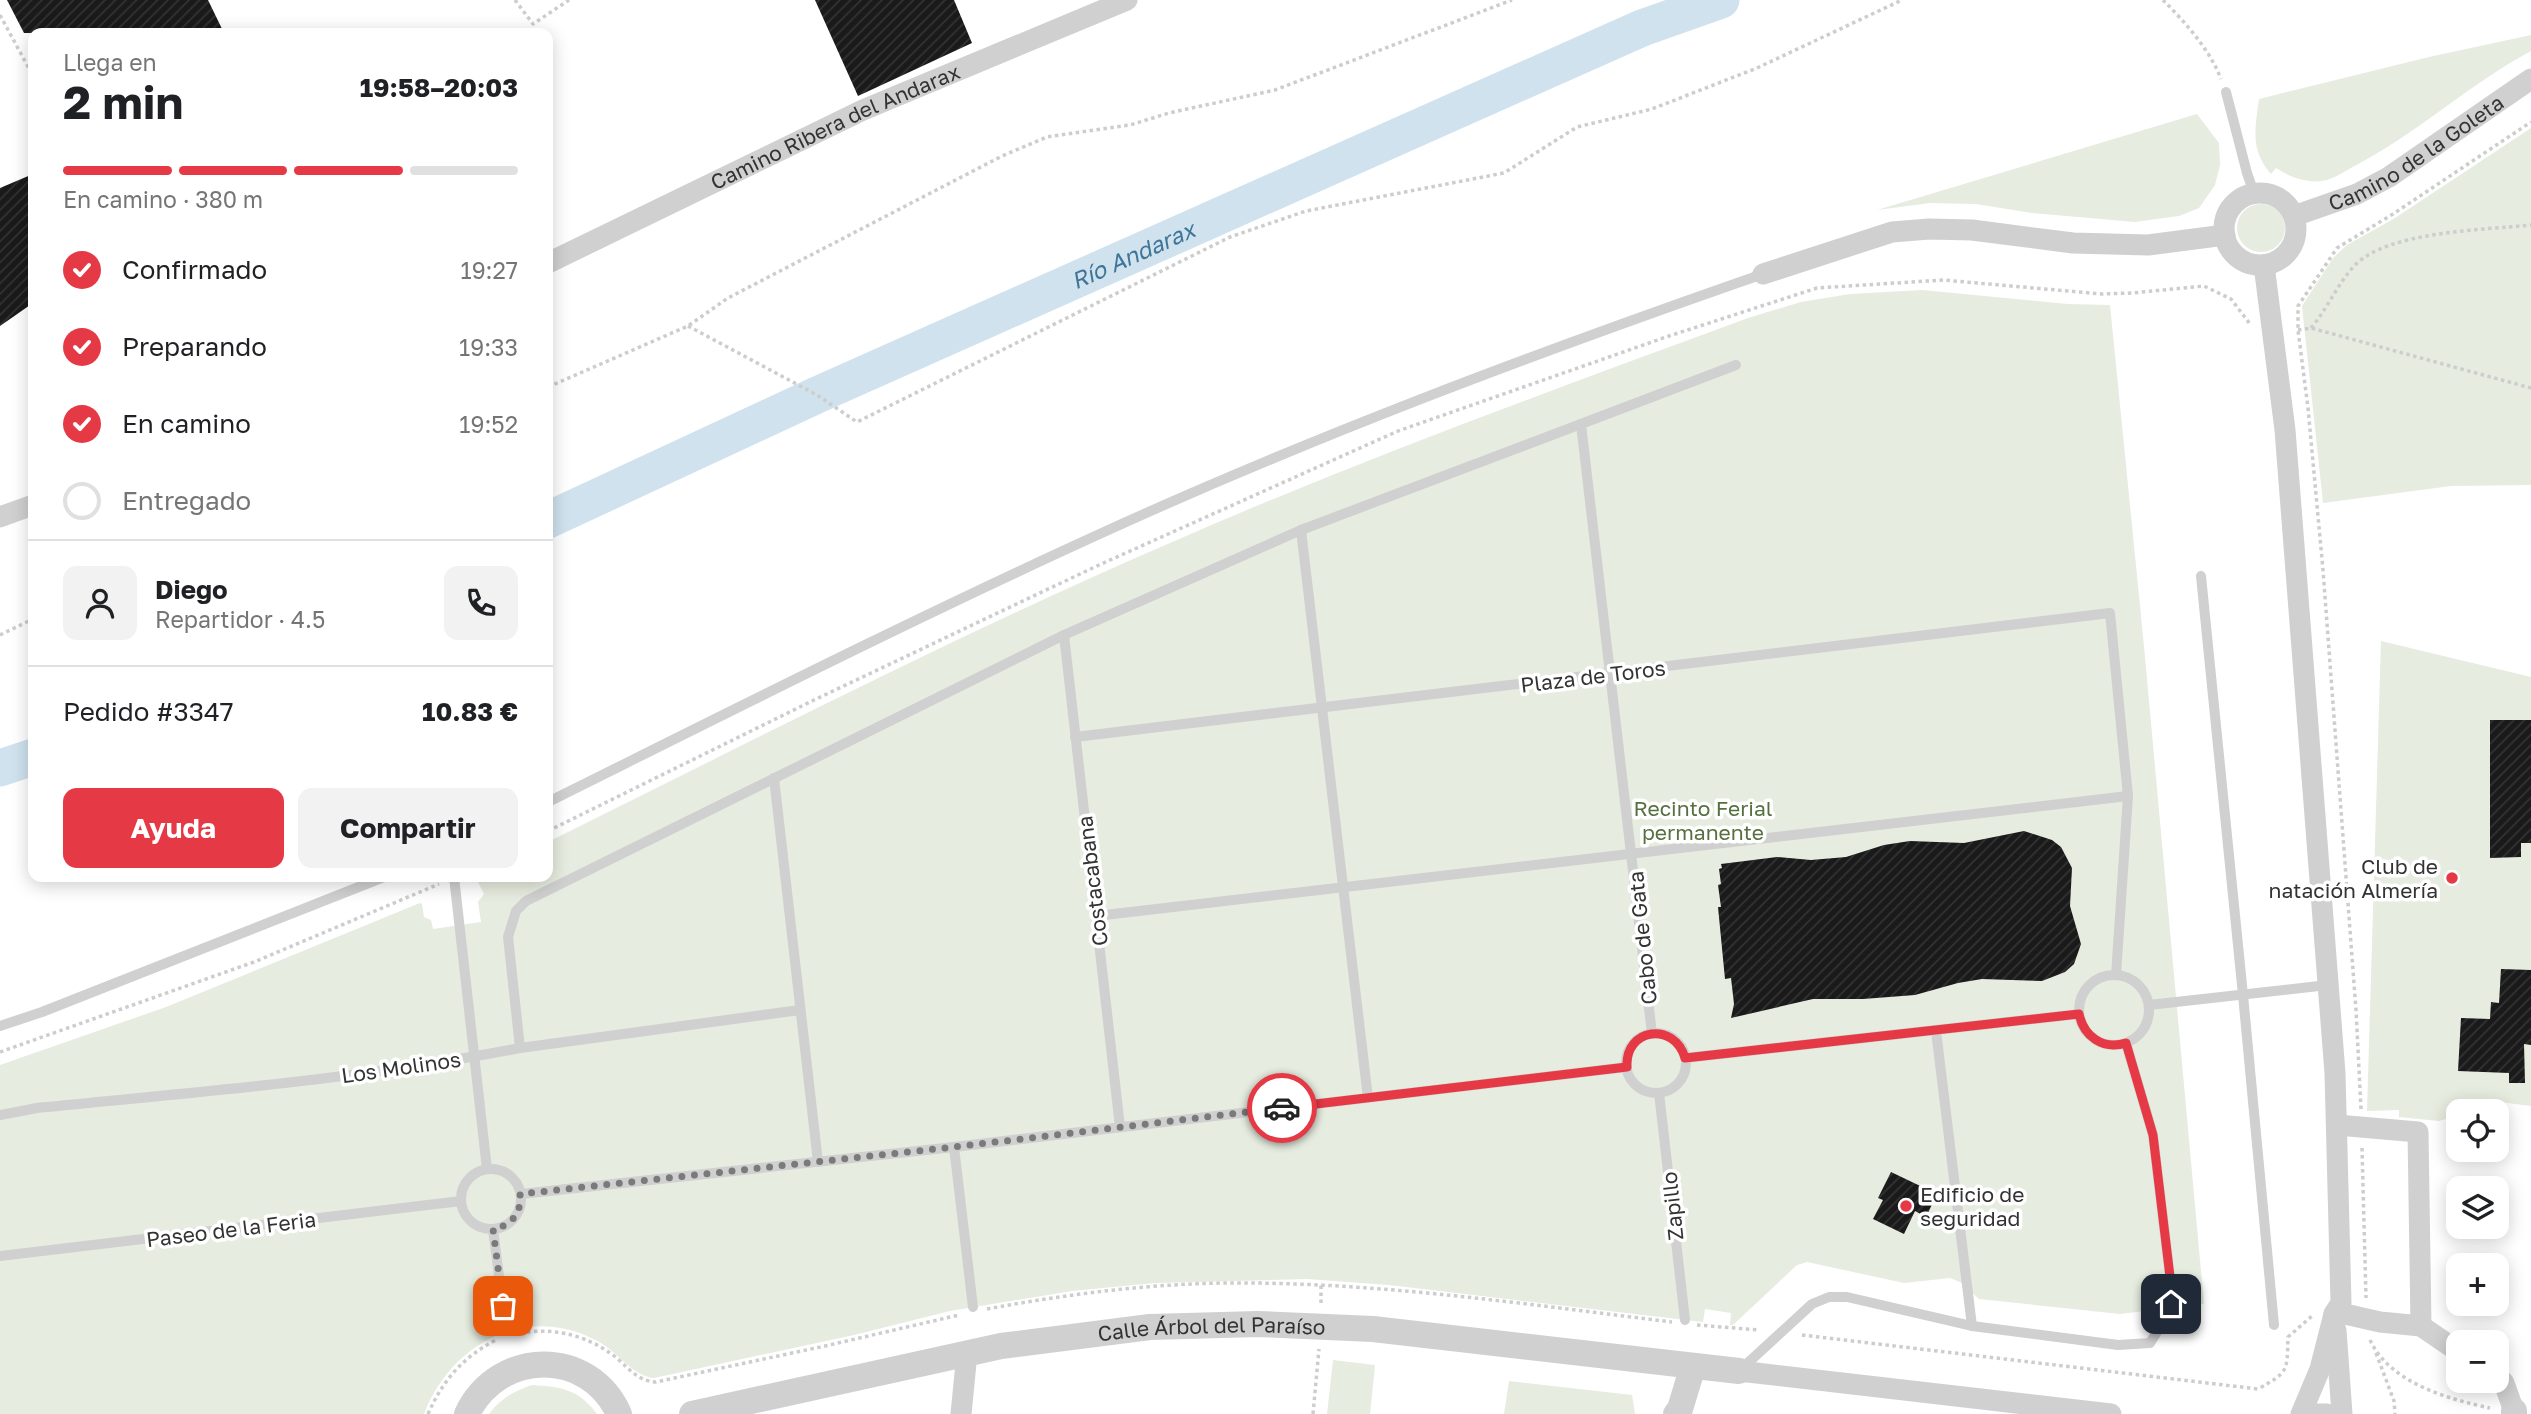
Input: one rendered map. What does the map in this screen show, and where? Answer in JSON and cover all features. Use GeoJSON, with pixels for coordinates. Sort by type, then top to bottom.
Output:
{"type":"FeatureCollection","features":[{"type":"Feature","properties":{"kind":"street","name":"Camino Ribera del Andarax"},"geometry":{"type":"LineString","coordinates":[[553,261],[863,110],[1127,0]]}},
{"type":"Feature","properties":{"kind":"street","name":"Camino de la Goleta"},"geometry":{"type":"LineString","coordinates":[[2294,216],[2357,194],[2389,177],[2531,79]]}},
{"type":"Feature","properties":{"kind":"street"},"geometry":{"type":"LineString","coordinates":[[2254,193],[2275,195],[2287,204],[2294,216],[2297,229],[2291,249],[2279,261],[2255,265],[2240,259],[2229,247],[2225,224],[2230,208],[2241,198],[2254,193]]}},
{"type":"Feature","properties":{"kind":"street"},"geometry":{"type":"LineString","coordinates":[[1763,274],[1892,232],[1904,231],[1972,230],[2073,243],[2148,245],[2225,236]]}},
{"type":"Feature","properties":{"kind":"street"},"geometry":{"type":"LineString","coordinates":[[2263,265],[2285,430],[2337,1125],[2342,1295],[2341,1303],[2326,1311]]}},
{"type":"Feature","properties":{"kind":"street"},"geometry":{"type":"LineString","coordinates":[[0,517],[28,507]]}},
{"type":"Feature","properties":{"kind":"street"},"geometry":{"type":"LineString","coordinates":[[2337,1125],[2418,1132],[2421,1326]]}},
{"type":"Feature","properties":{"kind":"street"},"geometry":{"type":"LineString","coordinates":[[2326,1311],[2380,1322],[2421,1326],[2446,1343]]}},
{"type":"Feature","properties":{"kind":"street"},"geometry":{"type":"LineString","coordinates":[[2301,1414],[2320,1368],[2326,1311]]}},
{"type":"Feature","properties":{"kind":"street"},"geometry":{"type":"LineString","coordinates":[[2326,1311],[2342,1414]]}},
{"type":"Feature","properties":{"kind":"street","name":"Calle Árbol del Paraíso"},"geometry":{"type":"LineString","coordinates":[[692,1414],[1001,1346],[1150,1327],[1258,1324],[1373,1329],[1739,1371]]}},
{"type":"Feature","properties":{"kind":"street"},"geometry":{"type":"LineString","coordinates":[[961,1414],[967,1353]]}},
{"type":"Feature","properties":{"kind":"street"},"geometry":{"type":"LineString","coordinates":[[467,1414],[482,1390],[503,1374],[527,1365],[552,1364],[577,1370],[598,1384],[615,1404],[619,1414]]}},
{"type":"Feature","properties":{"kind":"street"},"geometry":{"type":"LineString","coordinates":[[1676,1414],[1680,1409],[1693,1366]]}},
{"type":"Feature","properties":{"kind":"street"},"geometry":{"type":"LineString","coordinates":[[1739,1371],[2111,1414]]}},
{"type":"Feature","properties":{"kind":"street"},"geometry":{"type":"LineString","coordinates":[[2507,1393],[2514,1413]]}},
{"type":"Feature","properties":{"kind":"street"},"geometry":{"type":"LineString","coordinates":[[2307,1414],[2327,1414]]}},
{"type":"Feature","properties":{"kind":"lane"},"geometry":{"type":"LineString","coordinates":[[2226,92],[2254,193]]}},
{"type":"Feature","properties":{"kind":"lane"},"geometry":{"type":"LineString","coordinates":[[553,800],[790,681],[1094,537],[1282,456],[1455,386],[1763,274]]}},
{"type":"Feature","properties":{"kind":"lane"},"geometry":{"type":"LineString","coordinates":[[520,1048],[508,937],[519,906],[1065,635],[1301,530],[1736,365]]}},
{"type":"Feature","properties":{"kind":"lane","name":"Cabo de Gata"},"geometry":{"type":"LineString","coordinates":[[1581,424],[1652,1034]]}},
{"type":"Feature","properties":{"kind":"lane"},"geometry":{"type":"LineString","coordinates":[[1301,530],[1368,1098]]}},
{"type":"Feature","properties":{"kind":"lane"},"geometry":{"type":"LineString","coordinates":[[2201,576],[2274,1325]]}},
{"type":"Feature","properties":{"kind":"lane","name":"Plaza de Toros"},"geometry":{"type":"LineString","coordinates":[[1075,737],[1612,675],[2110,613],[2128,796]]}},
{"type":"Feature","properties":{"kind":"lane","name":"Costacabana"},"geometry":{"type":"LineString","coordinates":[[1065,635],[1120,1127]]}},
{"type":"Feature","properties":{"kind":"lane"},"geometry":{"type":"LineString","coordinates":[[774,779],[818,1162]]}},
{"type":"Feature","properties":{"kind":"lane"},"geometry":{"type":"LineString","coordinates":[[1096,916],[2128,796],[2116,975]]}},
{"type":"Feature","properties":{"kind":"lane"},"geometry":{"type":"LineString","coordinates":[[0,1026],[55,1007],[371,882]]}},
{"type":"Feature","properties":{"kind":"lane"},"geometry":{"type":"LineString","coordinates":[[455,882],[488,1169]]}},
{"type":"Feature","properties":{"kind":"lane"},"geometry":{"type":"LineString","coordinates":[[2116,975],[2127,977],[2140,985],[2149,1005],[2145,1027],[2135,1038],[2126,1043],[2107,1045],[2084,1030],[2079,1014],[2080,999],[2087,988],[2102,976],[2116,975]]}},
{"type":"Feature","properties":{"kind":"lane"},"geometry":{"type":"LineString","coordinates":[[2149,1005],[2328,985]]}},
{"type":"Feature","properties":{"kind":"lane","name":"Los Molinos"},"geometry":{"type":"LineString","coordinates":[[0,1115],[37,1108],[288,1083],[800,1010]]}},
{"type":"Feature","properties":{"kind":"lane"},"geometry":{"type":"LineString","coordinates":[[1685,1058],[2079,1014]]}},
{"type":"Feature","properties":{"kind":"lane"},"geometry":{"type":"LineString","coordinates":[[1936,1031],[1972,1326]]}},
{"type":"Feature","properties":{"kind":"lane"},"geometry":{"type":"LineString","coordinates":[[1652,1034],[1673,1038],[1682,1048],[1685,1058],[1685,1069],[1679,1082],[1659,1093],[1637,1086],[1627,1067],[1627,1056],[1632,1046],[1639,1039],[1652,1034]]}},
{"type":"Feature","properties":{"kind":"lane"},"geometry":{"type":"LineString","coordinates":[[1739,1371],[1812,1304],[1829,1297],[1847,1297],[1972,1326],[2118,1345],[2150,1343],[2170,1311],[2171,1285],[2153,1135],[2126,1043]]}},
{"type":"Feature","properties":{"kind":"lane"},"geometry":{"type":"LineString","coordinates":[[520,1194],[954,1147],[1627,1067]]}},
{"type":"Feature","properties":{"kind":"lane","name":"Zapillo"},"geometry":{"type":"LineString","coordinates":[[1659,1093],[1685,1320]]}},
{"type":"Feature","properties":{"kind":"lane"},"geometry":{"type":"LineString","coordinates":[[954,1147],[973,1307]]}},
{"type":"Feature","properties":{"kind":"lane"},"geometry":{"type":"LineString","coordinates":[[488,1169],[508,1174],[516,1183],[520,1194],[520,1206],[515,1217],[506,1225],[493,1229],[478,1226],[468,1218],[461,1201],[467,1181],[475,1173],[488,1169]]}},
{"type":"Feature","properties":{"kind":"lane","name":"Paseo de la Feria"},"geometry":{"type":"LineString","coordinates":[[0,1256],[461,1201]]}},
{"type":"Feature","properties":{"kind":"lane"},"geometry":{"type":"LineString","coordinates":[[493,1229],[506,1331]]}},
{"type":"Feature","properties":{"kind":"path"},"geometry":{"type":"LineString","coordinates":[[515,0],[533,24],[569,0]]}},
{"type":"Feature","properties":{"kind":"path"},"geometry":{"type":"LineString","coordinates":[[553,385],[688,326],[728,298],[1002,156],[1048,137],[1129,125],[1169,113],[1275,90],[1511,0]]}},
{"type":"Feature","properties":{"kind":"path"},"geometry":{"type":"LineString","coordinates":[[688,326],[817,395],[857,422],[1230,236],[1306,211],[1504,173],[1577,127],[1652,109],[1757,68],[1902,0]]}},
{"type":"Feature","properties":{"kind":"path"},"geometry":{"type":"LineString","coordinates":[[2163,0],[2216,65],[2226,92]]}},
{"type":"Feature","properties":{"kind":"path"},"geometry":{"type":"LineString","coordinates":[[0,15],[28,67]]}},
{"type":"Feature","properties":{"kind":"path"},"geometry":{"type":"LineString","coordinates":[[2361,1107],[2322,558],[2298,330],[2298,306],[2336,248],[2393,214],[2531,122]]}},
{"type":"Feature","properties":{"kind":"path"},"geometry":{"type":"LineString","coordinates":[[2311,328],[2353,268],[2383,247],[2410,239],[2531,225]]}},
{"type":"Feature","properties":{"kind":"path"},"geometry":{"type":"LineString","coordinates":[[2298,330],[2311,328],[2531,388]]}},
{"type":"Feature","properties":{"kind":"path"},"geometry":{"type":"LineString","coordinates":[[0,635],[28,621]]}},
{"type":"Feature","properties":{"kind":"path"},"geometry":{"type":"LineString","coordinates":[[0,1052],[254,962],[442,882]]}},
{"type":"Feature","properties":{"kind":"path"},"geometry":{"type":"LineString","coordinates":[[1321,1284],[1321,1305]]}},
{"type":"Feature","properties":{"kind":"path"},"geometry":{"type":"LineString","coordinates":[[1733,1329],[1781,1332],[2258,1389],[2285,1370],[2289,1359],[2287,1337],[2326,1311]]}},
{"type":"Feature","properties":{"kind":"path"},"geometry":{"type":"LineString","coordinates":[[1313,1414],[1319,1346]]}},
{"type":"Feature","properties":{"kind":"path"},"geometry":{"type":"LineString","coordinates":[[2374,1348],[2394,1401],[2395,1414]]}},
{"type":"Feature","properties":{"kind":"green space"},"geometry":{"type":"Polygon","coordinates":[[[2531,35],[2531,51],[2382,150],[2341,174],[2322,181],[2304,180],[2276,168],[2271,174],[2264,165],[2256,139],[2259,99],[2531,35]]]}},
{"type":"Feature","properties":{"kind":"green space"},"geometry":{"type":"Polygon","coordinates":[[[2197,114],[2219,143],[2220,165],[2215,185],[2199,208],[2179,216],[2135,222],[2032,213],[1976,204],[1930,203],[1877,210],[2197,114]]]}},
{"type":"Feature","properties":{"kind":"green space"},"geometry":{"type":"Polygon","coordinates":[[[2531,128],[2531,485],[2451,486],[2323,503],[2302,306],[2333,258],[2347,245],[2395,218],[2531,128]]]}},
{"type":"Feature","properties":{"kind":"green space"},"geometry":{"type":"Polygon","coordinates":[[[2261,204],[2278,211],[2285,228],[2278,245],[2261,252],[2244,245],[2237,228],[2244,211],[2261,204]]]}},
{"type":"Feature","properties":{"kind":"green space","name":"Recinto Ferial permanente"},"geometry":{"type":"Polygon","coordinates":[[[1922,290],[2068,304],[2110,305],[2204,1304],[2120,1314],[1979,1299],[1960,1282],[1950,1278],[1904,1283],[1807,1262],[1797,1265],[1733,1325],[1730,1325],[1731,1313],[1705,1309],[1703,1322],[1389,1285],[1307,1279],[1155,1283],[1072,1291],[950,1311],[854,1335],[654,1378],[639,1373],[601,1343],[574,1331],[547,1327],[521,1328],[496,1336],[473,1349],[453,1366],[437,1388],[424,1414],[0,1414],[0,1065],[166,1007],[420,903],[424,917],[431,920],[433,929],[481,922],[478,902],[484,894],[478,882],[553,882],[553,840],[860,687],[1097,575],[1247,510],[1461,425],[1748,318],[1801,302],[1850,294],[1922,290]]]}},
{"type":"Feature","properties":{"kind":"green space","name":"Club de natación Almería"},"geometry":{"type":"Polygon","coordinates":[[[2381,641],[2531,677],[2531,1106],[2509,1103],[2509,1099],[2446,1099],[2446,1119],[2439,1121],[2399,1117],[2399,1110],[2367,1111],[2381,641]]]}},
{"type":"Feature","properties":{"kind":"green space"},"geometry":{"type":"Polygon","coordinates":[[[1333,1360],[1375,1365],[1370,1414],[1327,1414],[1333,1360]]]}},
{"type":"Feature","properties":{"kind":"green space"},"geometry":{"type":"Polygon","coordinates":[[[1509,1381],[1632,1395],[1635,1414],[1504,1414],[1509,1381]]]}},
{"type":"Feature","properties":{"kind":"green space"},"geometry":{"type":"Polygon","coordinates":[[[532,1385],[576,1394],[597,1414],[489,1414],[508,1396],[532,1385]]]}},
{"type":"Feature","properties":{"kind":"building"},"geometry":{"type":"Polygon","coordinates":[[[7,0],[208,0],[222,28],[28,28],[28,33],[24,33],[7,0]]]}},
{"type":"Feature","properties":{"kind":"building"},"geometry":{"type":"Polygon","coordinates":[[[815,0],[954,0],[972,43],[858,96],[815,0]]]}},
{"type":"Feature","properties":{"kind":"building"},"geometry":{"type":"Polygon","coordinates":[[[28,176],[28,306],[0,326],[0,188],[28,176]]]}},
{"type":"Feature","properties":{"kind":"building"},"geometry":{"type":"Polygon","coordinates":[[[2490,720],[2531,720],[2531,843],[2521,843],[2521,857],[2490,858],[2490,720]]]}},
{"type":"Feature","properties":{"kind":"building"},"geometry":{"type":"Polygon","coordinates":[[[2024,831],[2052,840],[2061,847],[2072,868],[2070,906],[2081,944],[2074,964],[2065,972],[2042,981],[1982,979],[1915,995],[1813,999],[1731,1018],[1734,1004],[1731,978],[1725,979],[1718,907],[1721,907],[1718,885],[1721,884],[1721,864],[1777,857],[1811,860],[1846,857],[1884,845],[1910,841],[1964,843],[2024,831]]]}},
{"type":"Feature","properties":{"kind":"building"},"geometry":{"type":"Polygon","coordinates":[[[2501,969],[2531,970],[2531,1045],[2524,1044],[2525,1083],[2509,1083],[2509,1073],[2458,1071],[2461,1018],[2490,1019],[2491,1002],[2499,1003],[2501,969]]]}},
{"type":"Feature","properties":{"kind":"building","name":"Edificio de seguridad"},"geometry":{"type":"Polygon","coordinates":[[[1891,1172],[1937,1194],[1926,1217],[1915,1211],[1904,1234],[1873,1219],[1883,1200],[1878,1198],[1891,1172]]]}},
{"type":"Feature","properties":{"kind":"waterway","name":"Río Andarax"},"geometry":{"type":"LineString","coordinates":[[553,518],[817,395],[1642,28],[1721,0]]}},
{"type":"Feature","properties":{"kind":"waterway","name":"Río Andarax"},"geometry":{"type":"LineString","coordinates":[[0,768],[28,759]]}},
{"type":"Feature","properties":{"kind":"way so far"},"geometry":{"type":"LineString","coordinates":[[503,1306],[493,1229],[506,1225],[515,1217],[520,1206],[520,1194],[1282,1108]]}},
{"type":"Feature","properties":{"kind":"place","name":"Club de natación Almería"},"geometry":{"type":"Point","coordinates":[2452,878]}},
{"type":"Feature","properties":{"kind":"place","name":"Edificio de seguridad"},"geometry":{"type":"Point","coordinates":[1906,1206]}},
{"type":"Feature","properties":{"kind":"route"},"geometry":{"type":"LineString","coordinates":[[1282,1108],[1627,1067],[1627,1056],[1632,1046],[1639,1039],[1652,1034],[1673,1038],[1682,1048],[1685,1058],[2079,1014],[2084,1030],[2100,1043],[2114,1046],[2126,1043],[2153,1135],[2171,1304]]}}]}
